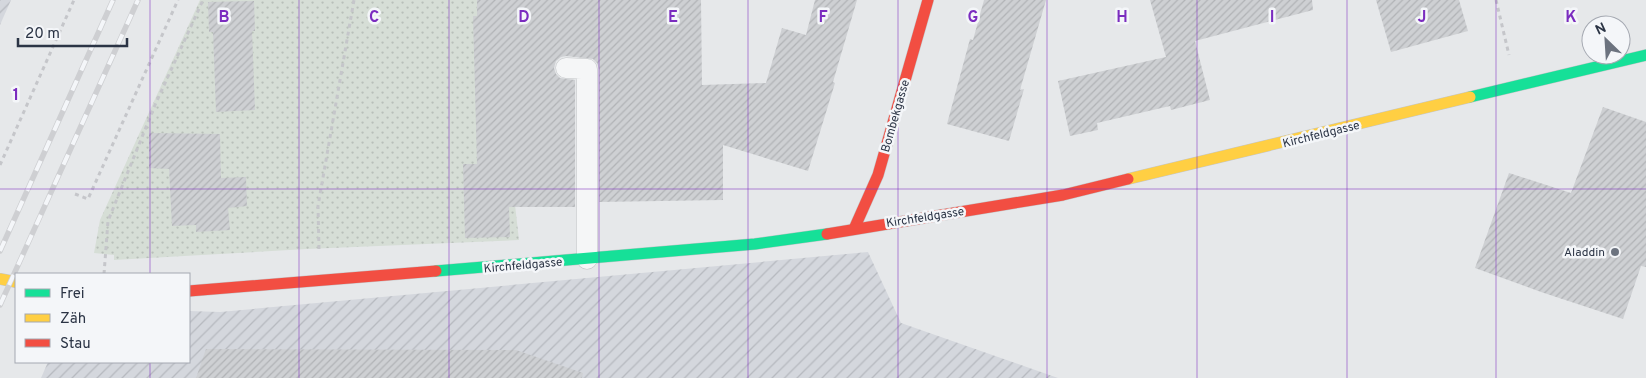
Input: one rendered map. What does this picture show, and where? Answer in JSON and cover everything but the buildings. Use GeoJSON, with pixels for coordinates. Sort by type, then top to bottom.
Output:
{"type":"FeatureCollection","features":[{"type":"Feature","properties":{"kind":"street","name":"Bombekgasse"},"geometry":{"type":"LineString","coordinates":[[854,229],[878,175],[928,0]]}},
{"type":"Feature","properties":{"kind":"street","name":"Kirchfeldgasse"},"geometry":{"type":"LineString","coordinates":[[190,291],[587,259],[756,244],[812,237],[1063,196],[1646,55]]}},
{"type":"Feature","properties":{"kind":"street"},"geometry":{"type":"LineString","coordinates":[[0,279],[15,282]]}},
{"type":"Feature","properties":{"kind":"lane"},"geometry":{"type":"LineString","coordinates":[[566,68],[587,69],[587,259]]}},
{"type":"Feature","properties":{"kind":"path"},"geometry":{"type":"LineString","coordinates":[[0,165],[74,0]]}},
{"type":"Feature","properties":{"kind":"path"},"geometry":{"type":"LineString","coordinates":[[75,194],[88,199],[178,0]]}},
{"type":"Feature","properties":{"kind":"path"},"geometry":{"type":"LineString","coordinates":[[104,273],[108,221],[155,105],[203,0]]}},
{"type":"Feature","properties":{"kind":"path"},"geometry":{"type":"LineString","coordinates":[[320,280],[318,206],[354,0]]}},
{"type":"Feature","properties":{"kind":"path"},"geometry":{"type":"LineString","coordinates":[[1496,0],[1516,87]]}},
{"type":"Feature","properties":{"kind":"shaded area"},"geometry":{"type":"Polygon","coordinates":[[[0,0],[11,0],[0,25],[0,0]]]}},
{"type":"Feature","properties":{"kind":"shaded area"},"geometry":{"type":"Polygon","coordinates":[[[200,0],[506,0],[509,152],[519,240],[114,260],[114,255],[94,253],[100,220],[200,0]]]}},
{"type":"Feature","properties":{"kind":"shaded area"},"geometry":{"type":"Polygon","coordinates":[[[868,252],[901,323],[1058,378],[41,378],[48,363],[190,363],[190,311],[220,312],[868,252]]]}},
{"type":"Feature","properties":{"kind":"railway"},"geometry":{"type":"LineString","coordinates":[[0,251],[113,0]]}},
{"type":"Feature","properties":{"kind":"railway"},"geometry":{"type":"LineString","coordinates":[[0,305],[138,0]]}},
{"type":"Feature","properties":{"kind":"traffic: fast"},"geometry":{"type":"LineString","coordinates":[[1470,97],[1646,55]]}},
{"type":"Feature","properties":{"kind":"traffic: fast"},"geometry":{"type":"LineString","coordinates":[[436,271],[755,244],[827,234]]}},
{"type":"Feature","properties":{"kind":"traffic: slow"},"geometry":{"type":"LineString","coordinates":[[1128,179],[1470,97]]}},
{"type":"Feature","properties":{"kind":"traffic: slow"},"geometry":{"type":"LineString","coordinates":[[0,279],[15,282]]}},
{"type":"Feature","properties":{"kind":"traffic: jam"},"geometry":{"type":"LineString","coordinates":[[854,229],[878,175],[928,0]]}},
{"type":"Feature","properties":{"kind":"traffic: jam"},"geometry":{"type":"LineString","coordinates":[[827,234],[1063,195],[1128,179]]}},
{"type":"Feature","properties":{"kind":"traffic: jam"},"geometry":{"type":"LineString","coordinates":[[190,291],[436,271]]}},
{"type":"Feature","properties":{"kind":"place","name":"Aladdin"},"geometry":{"type":"Point","coordinates":[1615,252]}}]}
